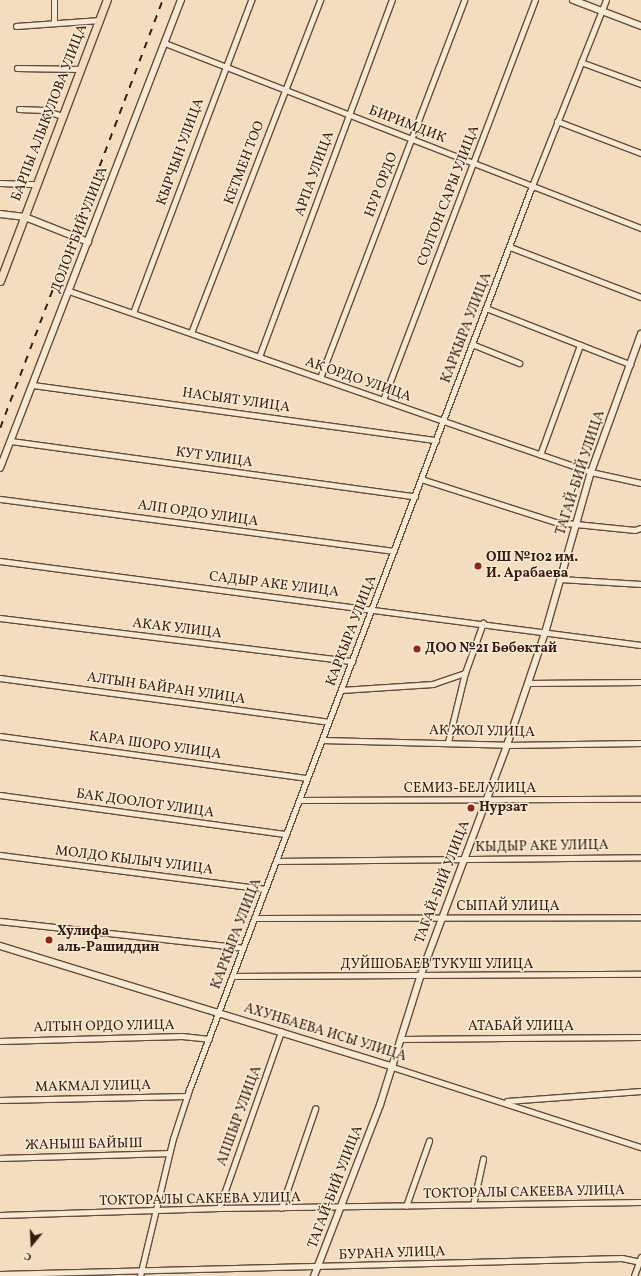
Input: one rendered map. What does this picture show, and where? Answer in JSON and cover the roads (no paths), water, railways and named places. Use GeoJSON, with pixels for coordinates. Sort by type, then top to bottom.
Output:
{"type":"FeatureCollection","features":[{"type":"Feature","properties":{"kind":"main road","name":"БАРПЫ АЛЫКУЛОВА УЛИЦА"},"geometry":{"type":"LineString","coordinates":[[0,281],[107,0]]}},
{"type":"Feature","properties":{"kind":"street"},"geometry":{"type":"LineString","coordinates":[[54,0],[54,23]]}},
{"type":"Feature","properties":{"kind":"street","name":"ДОЛОН БИЙ УЛИЦА"},"geometry":{"type":"LineString","coordinates":[[0,468],[181,0]]}},
{"type":"Feature","properties":{"kind":"street","name":"КЫРЧЫН УЛИЦА"},"geometry":{"type":"LineString","coordinates":[[133,313],[224,66],[251,0]]}},
{"type":"Feature","properties":{"kind":"street","name":"КЕТМЕН ТОО"},"geometry":{"type":"LineString","coordinates":[[191,333],[320,0]]}},
{"type":"Feature","properties":{"kind":"street","name":"АРПА УЛИЦА"},"geometry":{"type":"LineString","coordinates":[[258,357],[392,0]]}},
{"type":"Feature","properties":{"kind":"street","name":"НУР ОРДО"},"geometry":{"type":"LineString","coordinates":[[320,378],[464,0]]}},
{"type":"Feature","properties":{"kind":"street","name":"СОЛТОН САРЫ УЛИЦА"},"geometry":{"type":"LineString","coordinates":[[383,400],[474,164],[535,0]]}},
{"type":"Feature","properties":{"kind":"street"},"geometry":{"type":"LineString","coordinates":[[573,0],[641,26]]}},
{"type":"Feature","properties":{"kind":"street","name":"КАРКЫРА УЛИЦА"},"geometry":{"type":"LineString","coordinates":[[140,1276],[169,1153],[187,1096],[532,186],[606,0]]}},
{"type":"Feature","properties":{"kind":"street"},"geometry":{"type":"LineString","coordinates":[[16,26],[100,20]]}},
{"type":"Feature","properties":{"kind":"street","name":"БИРИМДИК"},"geometry":{"type":"LineString","coordinates":[[164,43],[641,228]]}},
{"type":"Feature","properties":{"kind":"street"},"geometry":{"type":"LineString","coordinates":[[581,62],[641,84]]}},
{"type":"Feature","properties":{"kind":"street"},"geometry":{"type":"LineString","coordinates":[[18,68],[81,69]]}},
{"type":"Feature","properties":{"kind":"street"},"geometry":{"type":"LineString","coordinates":[[19,109],[44,110],[63,116]]}},
{"type":"Feature","properties":{"kind":"street"},"geometry":{"type":"LineString","coordinates":[[557,121],[641,153]]}},
{"type":"Feature","properties":{"kind":"street"},"geometry":{"type":"LineString","coordinates":[[0,184],[37,184]]}},
{"type":"Feature","properties":{"kind":"street"},"geometry":{"type":"LineString","coordinates":[[0,214],[25,217],[88,242]]}},
{"type":"Feature","properties":{"kind":"street"},"geometry":{"type":"LineString","coordinates":[[510,247],[641,297]]}},
{"type":"Feature","properties":{"kind":"street","name":"АК ОРДО УЛИЦА"},"geometry":{"type":"LineString","coordinates":[[69,290],[540,455],[591,472],[641,483]]}},
{"type":"Feature","properties":{"kind":"street"},"geometry":{"type":"LineString","coordinates":[[486,308],[630,364]]}},
{"type":"Feature","properties":{"kind":"street","name":"ТАГАЙ-БИЙ УЛИЦА"},"geometry":{"type":"LineString","coordinates":[[314,1276],[341,1208],[393,1067],[420,977],[507,745],[545,633],[591,472],[641,334]]}},
{"type":"Feature","properties":{"kind":"street"},"geometry":{"type":"LineString","coordinates":[[472,344],[519,363]]}},
{"type":"Feature","properties":{"kind":"street"},"geometry":{"type":"LineString","coordinates":[[540,455],[580,344]]}},
{"type":"Feature","properties":{"kind":"street","name":"НАСЫЯТ УЛИЦА"},"geometry":{"type":"LineString","coordinates":[[33,385],[436,440]]}},
{"type":"Feature","properties":{"kind":"street","name":"КУТ УЛИЦА"},"geometry":{"type":"LineString","coordinates":[[11,441],[415,496]]}},
{"type":"Feature","properties":{"kind":"street"},"geometry":{"type":"LineString","coordinates":[[421,480],[556,522],[635,530],[641,528]]}},
{"type":"Feature","properties":{"kind":"street","name":"АЛП ОРДО УЛИЦА"},"geometry":{"type":"LineString","coordinates":[[0,499],[394,551]]}},
{"type":"Feature","properties":{"kind":"street","name":"САДЫР АКЕ УЛИЦА"},"geometry":{"type":"LineString","coordinates":[[0,561],[371,608],[641,645]]}},
{"type":"Feature","properties":{"kind":"street"},"geometry":{"type":"LineString","coordinates":[[560,579],[641,584]]}},
{"type":"Feature","properties":{"kind":"street","name":"АКАК УЛИЦА"},"geometry":{"type":"LineString","coordinates":[[0,618],[352,661]]}},
{"type":"Feature","properties":{"kind":"street"},"geometry":{"type":"LineString","coordinates":[[448,742],[466,673],[483,623]]}},
{"type":"Feature","properties":{"kind":"street"},"geometry":{"type":"LineString","coordinates":[[341,690],[433,684],[466,673]]}},
{"type":"Feature","properties":{"kind":"street","name":"АЛТЫН БАЙРАН УЛИЦА"},"geometry":{"type":"LineString","coordinates":[[0,678],[328,722]]}},
{"type":"Feature","properties":{"kind":"street"},"geometry":{"type":"LineString","coordinates":[[528,683],[641,682]]}},
{"type":"Feature","properties":{"kind":"street","name":"КАРА ШОРО УЛИЦА"},"geometry":{"type":"LineString","coordinates":[[0,736],[307,778]]}},
{"type":"Feature","properties":{"kind":"street","name":"АК ЖОЛ УЛИЦА"},"geometry":{"type":"LineString","coordinates":[[322,740],[448,742],[507,745],[641,744]]}},
{"type":"Feature","properties":{"kind":"street","name":"БАК ДООЛОТ УЛИЦА"},"geometry":{"type":"LineString","coordinates":[[0,795],[286,834]]}},
{"type":"Feature","properties":{"kind":"street","name":"СЕМИЗ-БЕЛ УЛИЦА"},"geometry":{"type":"LineString","coordinates":[[299,800],[641,800]]}},
{"type":"Feature","properties":{"kind":"street","name":"МОЛДО КЫЛЫЧ УЛИЦА"},"geometry":{"type":"LineString","coordinates":[[0,855],[265,889]]}},
{"type":"Feature","properties":{"kind":"street","name":"КЫДЫР АКЕ УЛИЦА"},"geometry":{"type":"LineString","coordinates":[[276,861],[641,857]]}},
{"type":"Feature","properties":{"kind":"street","name":"СЫПАЙ УЛИЦА"},"geometry":{"type":"LineString","coordinates":[[254,918],[641,917]]}},
{"type":"Feature","properties":{"kind":"street"},"geometry":{"type":"LineString","coordinates":[[0,921],[243,948]]}},
{"type":"Feature","properties":{"kind":"street","name":"АХУНБАЕВА ИСЫ УЛИЦА"},"geometry":{"type":"LineString","coordinates":[[0,946],[219,1012],[506,1102],[641,1147]]}},
{"type":"Feature","properties":{"kind":"street","name":"ДУЙШОБАЕВ ТУКУШ УЛИЦА"},"geometry":{"type":"LineString","coordinates":[[232,976],[420,977],[641,974]]}},
{"type":"Feature","properties":{"kind":"street","name":"АПШЫР УЛИЦА"},"geometry":{"type":"LineString","coordinates":[[219,1208],[282,1032]]}},
{"type":"Feature","properties":{"kind":"street","name":"АЛТЫН ОРДО УЛИЦА"},"geometry":{"type":"LineString","coordinates":[[0,1040],[182,1036],[209,1038]]}},
{"type":"Feature","properties":{"kind":"street","name":"АТАБАЙ УЛИЦА"},"geometry":{"type":"LineString","coordinates":[[402,1039],[641,1037]]}},
{"type":"Feature","properties":{"kind":"street"},"geometry":{"type":"LineString","coordinates":[[506,1102],[641,1091]]}},
{"type":"Feature","properties":{"kind":"street","name":"МАКМАЛ УЛИЦА"},"geometry":{"type":"LineString","coordinates":[[0,1100],[187,1096]]}},
{"type":"Feature","properties":{"kind":"street"},"geometry":{"type":"LineString","coordinates":[[281,1208],[315,1109]]}},
{"type":"Feature","properties":{"kind":"street"},"geometry":{"type":"LineString","coordinates":[[406,1206],[429,1141]]}},
{"type":"Feature","properties":{"kind":"street","name":"ЖАНЫШ БАЙЫШ"},"geometry":{"type":"LineString","coordinates":[[0,1158],[169,1153]]}},
{"type":"Feature","properties":{"kind":"street"},"geometry":{"type":"LineString","coordinates":[[473,1205],[483,1159]]}},
{"type":"Feature","properties":{"kind":"street","name":"ТОКТОРАЛЫ САКЕЕВА УЛИЦА"},"geometry":{"type":"LineString","coordinates":[[0,1215],[154,1212],[219,1208],[341,1208],[641,1202]]}},
{"type":"Feature","properties":{"kind":"street","name":"БУРАНА УЛИЦА"},"geometry":{"type":"LineString","coordinates":[[0,1274],[622,1258],[640,1261]]}},
{"type":"Feature","properties":{"kind":"street"},"geometry":{"type":"LineString","coordinates":[[634,1276],[640,1261]]}},
{"type":"Feature","properties":{"kind":"railway"},"geometry":{"type":"LineString","coordinates":[[0,428],[163,0]]}},
{"type":"Feature","properties":{"kind":"place","name":"ОШ №102 им. И. Арабаева"},"geometry":{"type":"Point","coordinates":[478,566]}},
{"type":"Feature","properties":{"kind":"place","name":"ДОО №21 Бөбөктай"},"geometry":{"type":"Point","coordinates":[417,649]}},
{"type":"Feature","properties":{"kind":"place","name":"Нурзат"},"geometry":{"type":"Point","coordinates":[471,808]}},
{"type":"Feature","properties":{"kind":"place","name":"Хулифа аль-Рашиддин"},"geometry":{"type":"Point","coordinates":[49,940]}}]}
